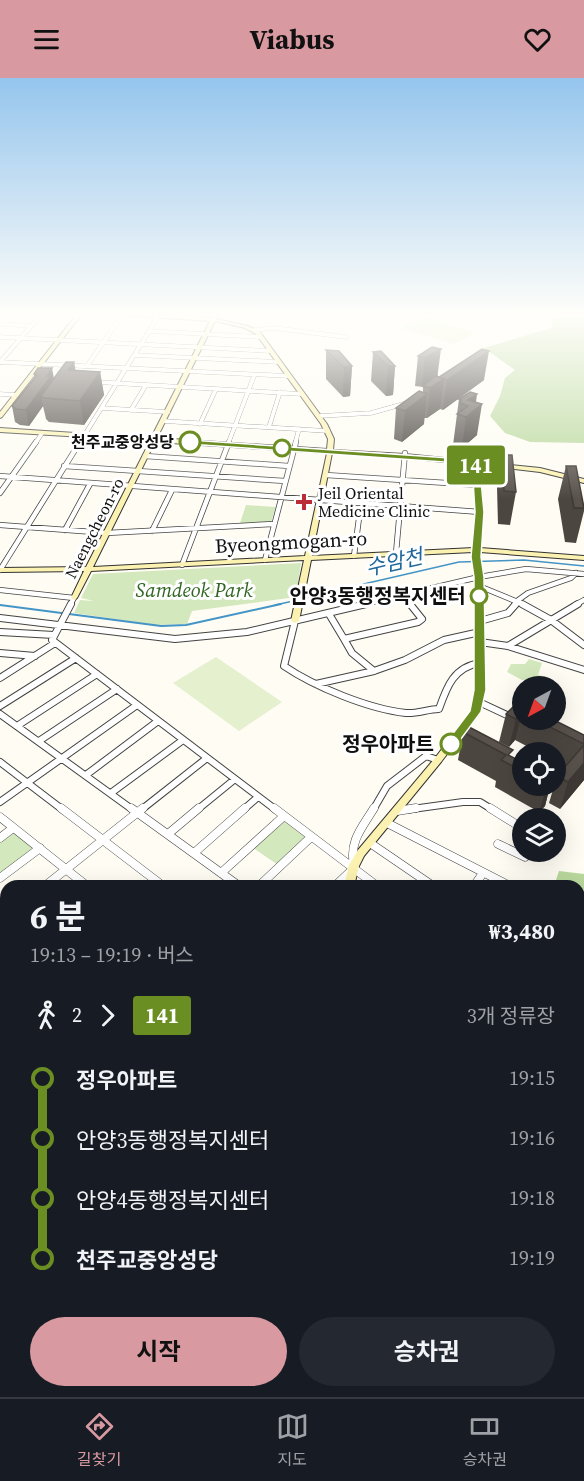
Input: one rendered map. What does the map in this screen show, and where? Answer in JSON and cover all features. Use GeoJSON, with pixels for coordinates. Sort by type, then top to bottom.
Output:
{"type":"FeatureCollection","features":[{"type":"Feature","properties":{"kind":"street"},"geometry":{"type":"LineString","coordinates":[[0,570],[121,377]]}},
{"type":"Feature","properties":{"kind":"street","name":"Naengcheon-ro"},"geometry":{"type":"LineString","coordinates":[[74,598],[186,377]]}},
{"type":"Feature","properties":{"kind":"street"},"geometry":{"type":"LineString","coordinates":[[182,565],[254,377]]}},
{"type":"Feature","properties":{"kind":"street"},"geometry":{"type":"LineString","coordinates":[[289,377],[319,416],[331,439],[309,558],[284,666],[294,674],[315,684],[409,713],[430,708],[440,709],[451,678],[467,664],[480,663]]}},
{"type":"Feature","properties":{"kind":"street"},"geometry":{"type":"LineString","coordinates":[[0,416],[29,378],[41,379]]}},
{"type":"Feature","properties":{"kind":"street"},"geometry":{"type":"LineString","coordinates":[[93,382],[302,394]]}},
{"type":"Feature","properties":{"kind":"street"},"geometry":{"type":"LineString","coordinates":[[131,410],[146,385]]}},
{"type":"Feature","properties":{"kind":"street"},"geometry":{"type":"LineString","coordinates":[[200,424],[216,389]]}},
{"type":"Feature","properties":{"kind":"street"},"geometry":{"type":"LineString","coordinates":[[269,428],[280,392]]}},
{"type":"Feature","properties":{"kind":"street"},"geometry":{"type":"LineString","coordinates":[[0,394],[16,395]]}},
{"type":"Feature","properties":{"kind":"street"},"geometry":{"type":"LineString","coordinates":[[319,416],[371,412],[416,400]]}},
{"type":"Feature","properties":{"kind":"street"},"geometry":{"type":"LineString","coordinates":[[101,408],[168,412]]}},
{"type":"Feature","properties":{"kind":"street"},"geometry":{"type":"LineString","coordinates":[[163,421],[328,431]]}},
{"type":"Feature","properties":{"kind":"street"},"geometry":{"type":"LineString","coordinates":[[265,560],[299,429]]}},
{"type":"Feature","properties":{"kind":"street"},"geometry":{"type":"LineString","coordinates":[[0,430],[405,454],[540,470],[584,481]]}},
{"type":"Feature","properties":{"kind":"street"},"geometry":{"type":"LineString","coordinates":[[0,493],[42,433]]}},
{"type":"Feature","properties":{"kind":"street"},"geometry":{"type":"LineString","coordinates":[[396,553],[405,454]]}},
{"type":"Feature","properties":{"kind":"street"},"geometry":{"type":"LineString","coordinates":[[145,456],[289,466]]}},
{"type":"Feature","properties":{"kind":"street"},"geometry":{"type":"LineString","coordinates":[[341,880],[354,867],[370,843],[438,760],[475,712],[479,702],[480,621],[476,554],[480,512],[476,462]]}},
{"type":"Feature","properties":{"kind":"street","name":"Naengcheon-ro"},"geometry":{"type":"LineString","coordinates":[[64,466],[138,471]]}},
{"type":"Feature","properties":{"kind":"street"},"geometry":{"type":"LineString","coordinates":[[138,471],[285,481]]}},
{"type":"Feature","properties":{"kind":"street"},"geometry":{"type":"LineString","coordinates":[[326,475],[477,485]]}},
{"type":"Feature","properties":{"kind":"street"},"geometry":{"type":"LineString","coordinates":[[0,476],[480,512]]}},
{"type":"Feature","properties":{"kind":"street"},"geometry":{"type":"LineString","coordinates":[[64,530],[90,484]]}},
{"type":"Feature","properties":{"kind":"street"},"geometry":{"type":"LineString","coordinates":[[152,531],[172,490]]}},
{"type":"Feature","properties":{"kind":"street"},"geometry":{"type":"LineString","coordinates":[[354,556],[362,503]]}},
{"type":"Feature","properties":{"kind":"street"},"geometry":{"type":"LineString","coordinates":[[0,525],[107,533],[273,524]]}},
{"type":"Feature","properties":{"kind":"street","name":"Byeongmogan-ro"},"geometry":{"type":"LineString","coordinates":[[0,570],[182,565],[396,553],[584,558]]}},
{"type":"Feature","properties":{"kind":"street"},"geometry":{"type":"LineString","coordinates":[[0,618],[61,623],[175,639],[247,632],[479,577],[526,569],[584,574]]}},
{"type":"Feature","properties":{"kind":"street"},"geometry":{"type":"LineString","coordinates":[[480,621],[507,613],[528,593],[563,581],[576,573]]}},
{"type":"Feature","properties":{"kind":"street"},"geometry":{"type":"LineString","coordinates":[[479,577],[517,602],[551,620],[584,645]]}},
{"type":"Feature","properties":{"kind":"street"},"geometry":{"type":"LineString","coordinates":[[0,590],[74,598],[54,635],[52,640],[55,643],[370,880]]}},
{"type":"Feature","properties":{"kind":"street"},"geometry":{"type":"LineString","coordinates":[[344,639],[418,622],[422,619],[404,596]]}},
{"type":"Feature","properties":{"kind":"street"},"geometry":{"type":"LineString","coordinates":[[508,646],[584,600]]}},
{"type":"Feature","properties":{"kind":"street"},"geometry":{"type":"LineString","coordinates":[[329,614],[352,653],[374,671]]}},
{"type":"Feature","properties":{"kind":"street"},"geometry":{"type":"LineString","coordinates":[[0,632],[54,635]]}},
{"type":"Feature","properties":{"kind":"street"},"geometry":{"type":"LineString","coordinates":[[315,684],[374,671],[405,660],[444,640],[480,632]]}},
{"type":"Feature","properties":{"kind":"street"},"geometry":{"type":"LineString","coordinates":[[480,642],[508,646],[584,670]]}},
{"type":"Feature","properties":{"kind":"street"},"geometry":{"type":"LineString","coordinates":[[1,676],[55,643]]}},
{"type":"Feature","properties":{"kind":"street"},"geometry":{"type":"LineString","coordinates":[[0,653],[35,656]]}},
{"type":"Feature","properties":{"kind":"street"},"geometry":{"type":"LineString","coordinates":[[0,706],[76,658]]}},
{"type":"Feature","properties":{"kind":"street"},"geometry":{"type":"LineString","coordinates":[[17,726],[97,674]]}},
{"type":"Feature","properties":{"kind":"street"},"geometry":{"type":"LineString","coordinates":[[39,741],[117,689]]}},
{"type":"Feature","properties":{"kind":"street"},"geometry":{"type":"LineString","coordinates":[[479,702],[512,718]]}},
{"type":"Feature","properties":{"kind":"street"},"geometry":{"type":"LineString","coordinates":[[0,802],[137,705]]}},
{"type":"Feature","properties":{"kind":"street"},"geometry":{"type":"LineString","coordinates":[[0,714],[231,880]]}},
{"type":"Feature","properties":{"kind":"street"},"geometry":{"type":"LineString","coordinates":[[86,775],[158,721]]}},
{"type":"Feature","properties":{"kind":"street"},"geometry":{"type":"LineString","coordinates":[[111,793],[183,740]]}},
{"type":"Feature","properties":{"kind":"street"},"geometry":{"type":"LineString","coordinates":[[351,880],[354,867],[351,851],[354,842],[387,786],[426,756],[438,760]]}},
{"type":"Feature","properties":{"kind":"street"},"geometry":{"type":"LineString","coordinates":[[53,880],[207,758]]}},
{"type":"Feature","properties":{"kind":"street"},"geometry":{"type":"LineString","coordinates":[[0,762],[156,880]]}},
{"type":"Feature","properties":{"kind":"street"},"geometry":{"type":"LineString","coordinates":[[168,834],[235,779]]}},
{"type":"Feature","properties":{"kind":"street"},"geometry":{"type":"LineString","coordinates":[[194,853],[258,797]]}},
{"type":"Feature","properties":{"kind":"street"},"geometry":{"type":"LineString","coordinates":[[397,811],[463,802],[480,802],[512,822]]}},
{"type":"Feature","properties":{"kind":"street"},"geometry":{"type":"LineString","coordinates":[[221,873],[284,816]]}},
{"type":"Feature","properties":{"kind":"street"},"geometry":{"type":"LineString","coordinates":[[0,817],[79,880]]}},
{"type":"Feature","properties":{"kind":"street"},"geometry":{"type":"LineString","coordinates":[[387,823],[498,880]]}},
{"type":"Feature","properties":{"kind":"street"},"geometry":{"type":"LineString","coordinates":[[0,838],[13,828]]}},
{"type":"Feature","properties":{"kind":"street"},"geometry":{"type":"LineString","coordinates":[[265,880],[312,837]]}},
{"type":"Feature","properties":{"kind":"street"},"geometry":{"type":"LineString","coordinates":[[370,843],[424,880]]}},
{"type":"Feature","properties":{"kind":"street"},"geometry":{"type":"LineString","coordinates":[[498,844],[512,851]]}},
{"type":"Feature","properties":{"kind":"street"},"geometry":{"type":"LineString","coordinates":[[0,878],[40,848]]}},
{"type":"Feature","properties":{"kind":"street"},"geometry":{"type":"LineString","coordinates":[[478,880],[483,873]]}},
{"type":"Feature","properties":{"kind":"green space"},"geometry":{"type":"Polygon","coordinates":[[[584,377],[584,443],[530,442],[505,433],[490,416],[500,396],[505,378],[584,377]]]}},
{"type":"Feature","properties":{"kind":"green space"},"geometry":{"type":"Polygon","coordinates":[[[246,505],[276,507],[271,522],[240,523],[246,505]]]}},
{"type":"Feature","properties":{"kind":"green space","name":"Samdeok Park"},"geometry":{"type":"Polygon","coordinates":[[[301,563],[296,597],[192,611],[187,624],[155,625],[74,613],[80,600],[94,601],[81,598],[93,574],[301,563]]]}},
{"type":"Feature","properties":{"kind":"green space"},"geometry":{"type":"Polygon","coordinates":[[[216,657],[282,702],[239,731],[173,683],[216,657]]]}},
{"type":"Feature","properties":{"kind":"green space"},"geometry":{"type":"Polygon","coordinates":[[[529,659],[542,663],[538,675],[543,676],[514,676],[507,672],[511,664],[525,664],[529,659]]]}},
{"type":"Feature","properties":{"kind":"green space"},"geometry":{"type":"Polygon","coordinates":[[[283,819],[307,838],[278,865],[252,847],[283,819]]]}},
{"type":"Feature","properties":{"kind":"green space"},"geometry":{"type":"Polygon","coordinates":[[[14,832],[33,849],[0,875],[0,841],[14,832]]]}},
{"type":"Feature","properties":{"kind":"green space"},"geometry":{"type":"Polygon","coordinates":[[[559,871],[584,874],[584,880],[556,880],[559,871]]]}},
{"type":"Feature","properties":{"kind":"building"},"geometry":{"type":"Polygon","coordinates":[[[36,377],[51,377],[26,410],[12,406],[36,377]]]}},
{"type":"Feature","properties":{"kind":"building"},"geometry":{"type":"Polygon","coordinates":[[[55,377],[97,377],[80,401],[41,396],[55,377]]]}},
{"type":"Feature","properties":{"kind":"building"},"geometry":{"type":"Polygon","coordinates":[[[435,377],[444,379],[430,388],[423,386],[435,377]]]}},
{"type":"Feature","properties":{"kind":"building"},"geometry":{"type":"Polygon","coordinates":[[[440,377],[452,377],[447,380],[440,377]]]}},
{"type":"Feature","properties":{"kind":"building"},"geometry":{"type":"Polygon","coordinates":[[[419,391],[427,394],[405,411],[396,408],[419,391]]]}},
{"type":"Feature","properties":{"kind":"building"},"geometry":{"type":"Polygon","coordinates":[[[470,392],[477,394],[468,400],[482,404],[466,417],[457,414],[468,406],[460,403],[461,399],[459,399],[470,392]]]}},
{"type":"Feature","properties":{"kind":"building"},"geometry":{"type":"Polygon","coordinates":[[[503,455],[512,455],[516,492],[504,491],[503,455]]]}},
{"type":"Feature","properties":{"kind":"building"},"geometry":{"type":"Polygon","coordinates":[[[566,466],[576,466],[584,508],[574,508],[566,466]]]}},
{"type":"Feature","properties":{"kind":"building"},"geometry":{"type":"Polygon","coordinates":[[[512,708],[512,717],[506,714],[512,708]]]}},
{"type":"Feature","properties":{"kind":"building"},"geometry":{"type":"Polygon","coordinates":[[[566,726],[584,735],[584,744],[556,730],[566,730],[566,726]]]}},
{"type":"Feature","properties":{"kind":"building"},"geometry":{"type":"Polygon","coordinates":[[[469,727],[512,749],[508,755],[512,757],[512,766],[501,760],[506,755],[463,732],[469,727]]]}},
{"type":"Feature","properties":{"kind":"building"},"geometry":{"type":"Polygon","coordinates":[[[584,745],[584,763],[568,782],[566,781],[566,766],[584,745]]]}},
{"type":"Feature","properties":{"kind":"waterway","name":"수암천"},"geometry":{"type":"LineString","coordinates":[[303,598],[459,562],[524,560],[584,566]]}},
{"type":"Feature","properties":{"kind":"waterway","name":"수암천"},"geometry":{"type":"LineString","coordinates":[[275,605],[298,600]]}},
{"type":"Feature","properties":{"kind":"waterway","name":"수암천"},"geometry":{"type":"LineString","coordinates":[[0,605],[161,626],[186,625],[281,604]]}},
{"type":"Feature","properties":{"kind":"bus line","name":"141"},"geometry":{"type":"LineString","coordinates":[[190,442],[476,462],[480,512],[476,557],[479,577],[479,702],[475,712],[451,744]]}},
{"type":"Feature","properties":{"kind":"place","name":"천주교중앙성당"},"geometry":{"type":"Point","coordinates":[190,442]}},
{"type":"Feature","properties":{"kind":"place","name":"Jeil Oriental Medicine Clinic"},"geometry":{"type":"Point","coordinates":[304,502]}},
{"type":"Feature","properties":{"kind":"place","name":"안양3동행정복지센터"},"geometry":{"type":"Point","coordinates":[479,596]}},
{"type":"Feature","properties":{"kind":"place","name":"정우아파트"},"geometry":{"type":"Point","coordinates":[451,744]}}]}
